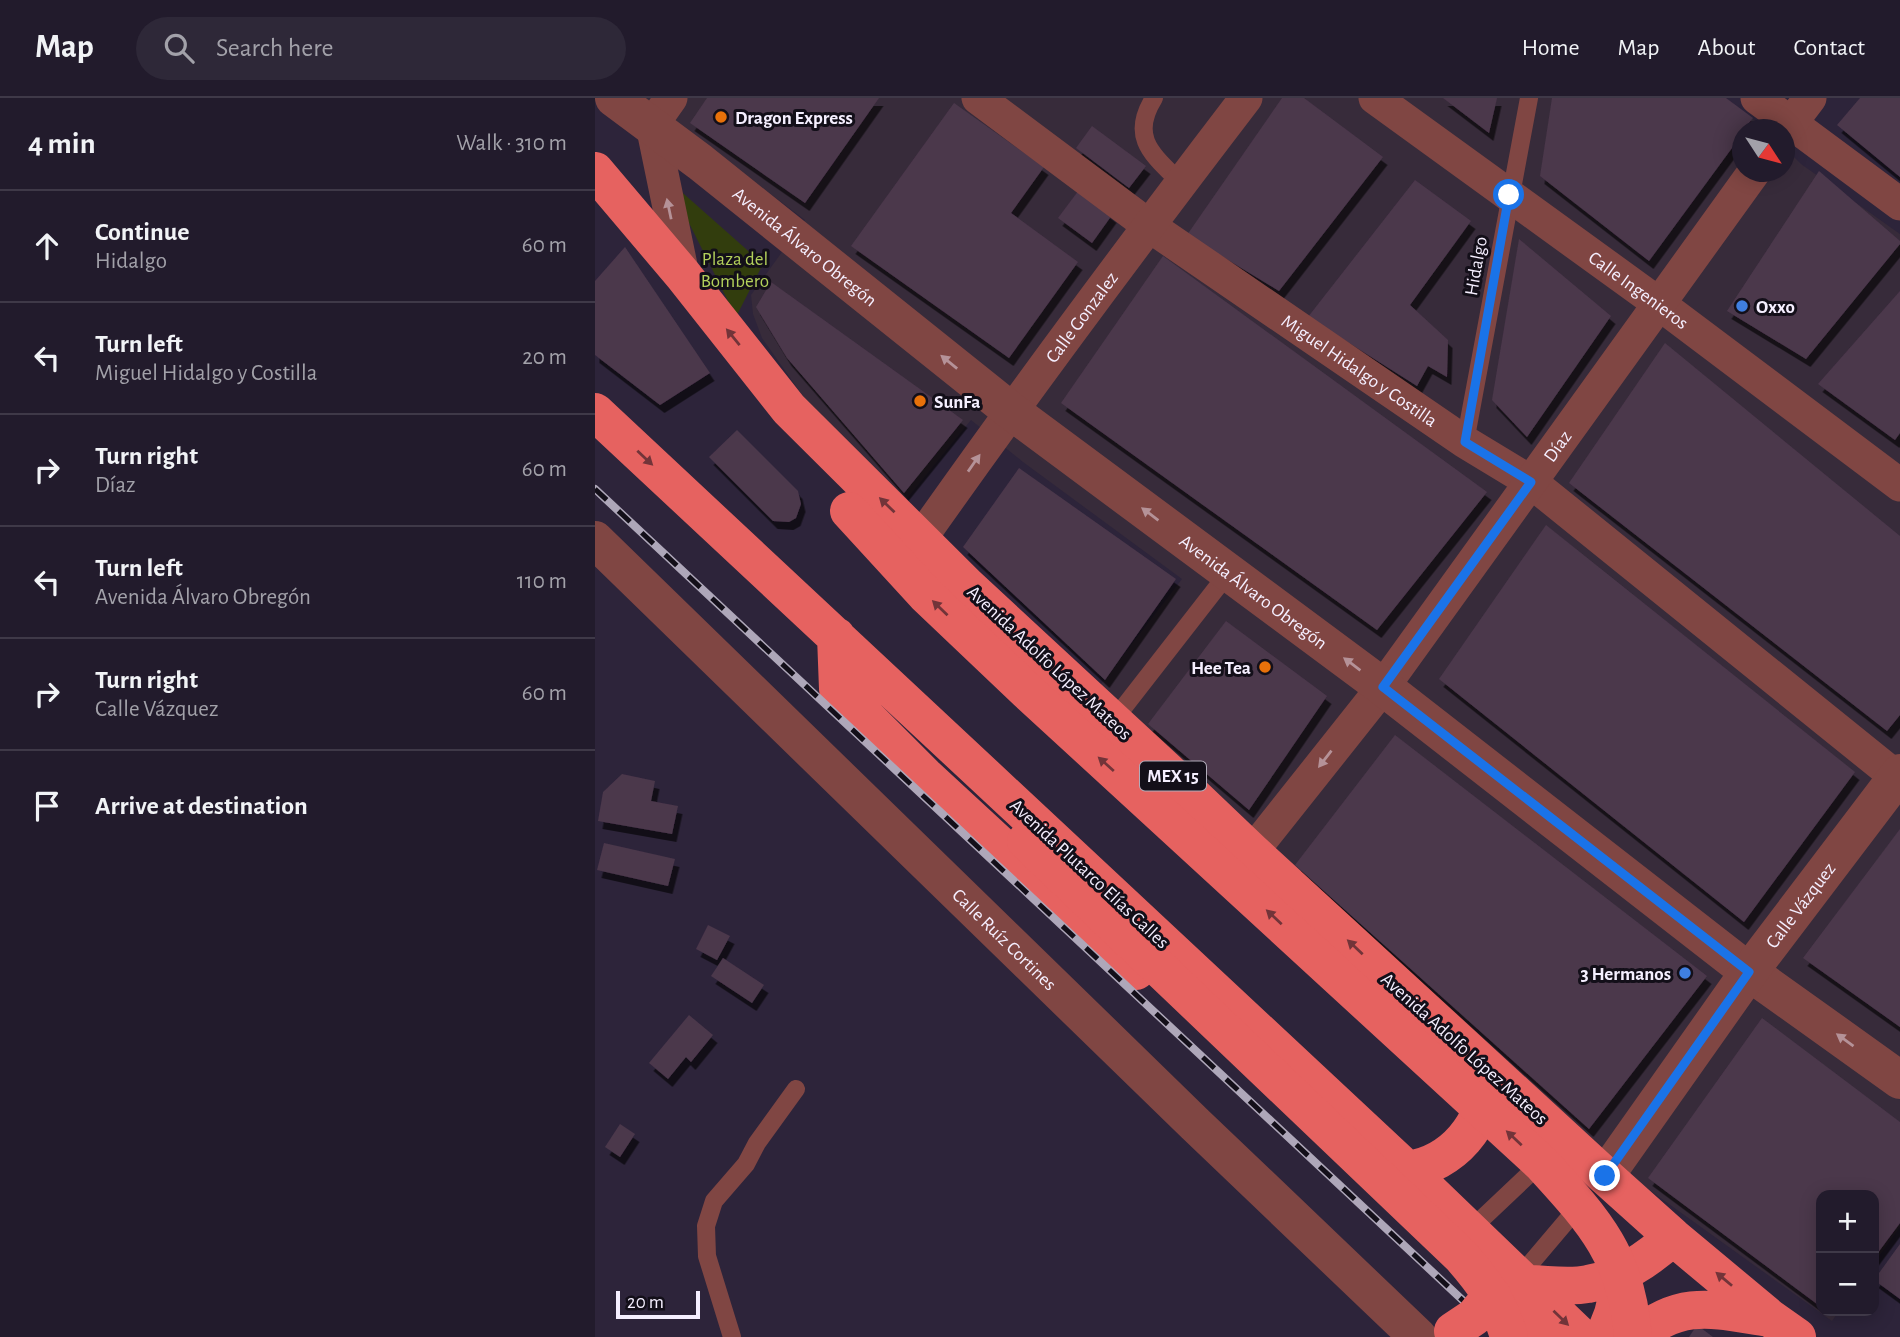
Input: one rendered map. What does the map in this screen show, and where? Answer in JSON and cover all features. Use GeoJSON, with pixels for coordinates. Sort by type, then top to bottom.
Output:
{"type":"FeatureCollection","features":[{"type":"Feature","properties":{"kind":"highway","name":"Avenida Adolfo López Mateos"},"geometry":{"type":"LineString","coordinates":[[595,171],[684,275],[789,409],[967,586],[1565,1140],[1596,1186],[1674,1237],[1784,1328]]}},
{"type":"Feature","properties":{"kind":"highway"},"geometry":{"type":"LineString","coordinates":[[789,409],[814,464],[849,511],[926,595],[1542,1164],[1608,1243],[1631,1309],[1634,1337]]}},
{"type":"Feature","properties":{"kind":"highway","name":"Avenida Plutarco Elías Calles"},"geometry":{"type":"LineString","coordinates":[[595,412],[1407,1170],[1469,1231],[1513,1285],[1581,1337]]}},
{"type":"Feature","properties":{"kind":"highway"},"geometry":{"type":"LineString","coordinates":[[836,636],[850,663],[912,731],[1434,1229],[1480,1277],[1513,1285],[1587,1284],[1634,1268],[1674,1237]]}},
{"type":"Feature","properties":{"kind":"highway"},"geometry":{"type":"LineString","coordinates":[[836,636],[838,689],[925,776],[1537,1337]]}},
{"type":"Feature","properties":{"kind":"highway"},"geometry":{"type":"LineString","coordinates":[[1407,1170],[1424,1168],[1441,1161],[1465,1139],[1485,1101],[1485,1067]]}},
{"type":"Feature","properties":{"kind":"highway"},"geometry":{"type":"LineString","coordinates":[[1604,1337],[1622,1277]]}},
{"type":"Feature","properties":{"kind":"highway"},"geometry":{"type":"LineString","coordinates":[[1436,1335],[1473,1317],[1513,1285]]}},
{"type":"Feature","properties":{"kind":"highway"},"geometry":{"type":"LineString","coordinates":[[1509,1337],[1504,1317],[1513,1285]]}},
{"type":"Feature","properties":{"kind":"highway"},"geometry":{"type":"LineString","coordinates":[[1634,1337],[1654,1322],[1678,1312],[1701,1309],[1784,1328]]}},
{"type":"Feature","properties":{"kind":"street","name":"Avenida Álvaro Obregón"},"geometry":{"type":"LineString","coordinates":[[614,98],[661,111],[1011,411],[1383,687],[1749,972],[1900,1080]]}},
{"type":"Feature","properties":{"kind":"street","name":"Miguel Hidalgo y Costilla"},"geometry":{"type":"LineString","coordinates":[[978,98],[1148,225],[1465,442],[1531,482],[1899,777]]}},
{"type":"Feature","properties":{"kind":"street","name":"Calle Gonzalez"},"geometry":{"type":"LineString","coordinates":[[921,538],[1148,225],[1246,98]]}},
{"type":"Feature","properties":{"kind":"street","name":"Calle Ingenieros"},"geometry":{"type":"LineString","coordinates":[[1375,98],[1658,303],[1900,485]]}},
{"type":"Feature","properties":{"kind":"street"},"geometry":{"type":"LineString","coordinates":[[1757,98],[1795,117],[1900,204]]}},
{"type":"Feature","properties":{"kind":"street"},"geometry":{"type":"LineString","coordinates":[[661,111],[684,275]]}},
{"type":"Feature","properties":{"kind":"street","name":"Díaz"},"geometry":{"type":"LineString","coordinates":[[1252,852],[1383,687],[1747,182]]}},
{"type":"Feature","properties":{"kind":"street","name":"Calle Ruíz Cortines"},"geometry":{"type":"LineString","coordinates":[[595,540],[1185,1114],[1436,1335]]}},
{"type":"Feature","properties":{"kind":"street","name":"Calle Vázquez"},"geometry":{"type":"LineString","coordinates":[[1596,1186],[1749,972],[1899,777]]}},
{"type":"Feature","properties":{"kind":"lane"},"geometry":{"type":"LineString","coordinates":[[1154,98],[1143,123],[1143,134],[1150,151],[1181,183]]}},
{"type":"Feature","properties":{"kind":"lane","name":"Hidalgo"},"geometry":{"type":"LineString","coordinates":[[1465,442],[1529,98]]}},
{"type":"Feature","properties":{"kind":"lane"},"geometry":{"type":"LineString","coordinates":[[1114,721],[1229,572]]}},
{"type":"Feature","properties":{"kind":"lane"},"geometry":{"type":"LineString","coordinates":[[732,1337],[707,1256],[706,1226],[714,1201],[746,1164],[757,1143],[796,1089]]}},
{"type":"Feature","properties":{"kind":"lane"},"geometry":{"type":"LineString","coordinates":[[1469,1231],[1565,1140]]}},
{"type":"Feature","properties":{"kind":"lane"},"geometry":{"type":"LineString","coordinates":[[1513,1285],[1596,1186]]}},
{"type":"Feature","properties":{"kind":"shaded area"},"geometry":{"type":"Polygon","coordinates":[[[644,98],[1725,98],[1753,119],[1732,119],[1732,182],[1795,182],[1795,158],[1900,234],[1900,1227],[1879,1256],[1879,1190],[1816,1190],[1816,1310],[1641,1184],[1098,688],[1182,579],[1023,462],[971,420],[905,501],[805,399],[762,338],[753,314],[751,295],[805,220],[644,98]]]}},
{"type":"Feature","properties":{"kind":"green space","name":"Plaza del Bombero"},"geometry":{"type":"Polygon","coordinates":[[[667,179],[763,264],[736,317],[667,179]]]}},
{"type":"Feature","properties":{"kind":"building"},"geometry":{"type":"Polygon","coordinates":[[[707,98],[879,98],[805,203],[690,123],[707,98]]]}},
{"type":"Feature","properties":{"kind":"building"},"geometry":{"type":"Polygon","coordinates":[[[1282,98],[1304,98],[1383,157],[1279,291],[1187,235],[1282,98]]]}},
{"type":"Feature","properties":{"kind":"building"},"geometry":{"type":"Polygon","coordinates":[[[1443,98],[1497,98],[1489,133],[1443,98]]]}},
{"type":"Feature","properties":{"kind":"building"},"geometry":{"type":"Polygon","coordinates":[[[1552,98],[1726,98],[1753,118],[1732,119],[1732,148],[1649,261],[1540,176],[1552,98]]]}},
{"type":"Feature","properties":{"kind":"building"},"geometry":{"type":"Polygon","coordinates":[[[1860,98],[1900,98],[1900,177],[1837,125],[1860,98]]]}},
{"type":"Feature","properties":{"kind":"building"},"geometry":{"type":"Polygon","coordinates":[[[954,103],[1044,167],[1011,213],[1078,262],[1009,358],[851,246],[954,103]]]}},
{"type":"Feature","properties":{"kind":"building"},"geometry":{"type":"Polygon","coordinates":[[[1092,126],[1146,166],[1129,188],[1076,148],[1092,126]]]}},
{"type":"Feature","properties":{"kind":"building"},"geometry":{"type":"Polygon","coordinates":[[[1819,171],[1900,241],[1900,244],[1806,359],[1727,311],[1819,171]]]}},
{"type":"Feature","properties":{"kind":"building"},"geometry":{"type":"Polygon","coordinates":[[[1415,180],[1471,221],[1410,305],[1448,340],[1447,377],[1428,366],[1417,386],[1308,317],[1415,180]]]}},
{"type":"Feature","properties":{"kind":"building"},"geometry":{"type":"Polygon","coordinates":[[[1079,190],[1112,215],[1092,243],[1058,218],[1079,190]]]}},
{"type":"Feature","properties":{"kind":"building"},"geometry":{"type":"Polygon","coordinates":[[[1519,239],[1611,316],[1527,437],[1492,400],[1519,239]]]}},
{"type":"Feature","properties":{"kind":"building"},"geometry":{"type":"Polygon","coordinates":[[[625,247],[710,373],[660,405],[595,355],[595,281],[625,247]]]}},
{"type":"Feature","properties":{"kind":"building"},"geometry":{"type":"Polygon","coordinates":[[[1163,256],[1487,492],[1377,630],[1061,403],[1163,256]]]}},
{"type":"Feature","properties":{"kind":"building"},"geometry":{"type":"Polygon","coordinates":[[[771,282],[963,420],[904,493],[787,358],[756,307],[771,282]]]}},
{"type":"Feature","properties":{"kind":"building"},"geometry":{"type":"Polygon","coordinates":[[[1900,291],[1900,433],[1895,440],[1818,384],[1900,291]]]}},
{"type":"Feature","properties":{"kind":"building"},"geometry":{"type":"Polygon","coordinates":[[[1665,343],[1900,536],[1900,715],[1887,731],[1569,483],[1665,343]]]}},
{"type":"Feature","properties":{"kind":"building"},"geometry":{"type":"Polygon","coordinates":[[[737,430],[798,491],[801,504],[796,518],[789,522],[773,521],[709,457],[737,430]]]}},
{"type":"Feature","properties":{"kind":"building"},"geometry":{"type":"Polygon","coordinates":[[[1019,468],[1176,579],[1105,680],[963,547],[1019,468]]]}},
{"type":"Feature","properties":{"kind":"building"},"geometry":{"type":"Polygon","coordinates":[[[1546,525],[1855,772],[1744,922],[1439,679],[1546,525]]]}},
{"type":"Feature","properties":{"kind":"building"},"geometry":{"type":"Polygon","coordinates":[[[1226,621],[1327,696],[1249,810],[1148,724],[1226,621]]]}},
{"type":"Feature","properties":{"kind":"building"},"geometry":{"type":"Polygon","coordinates":[[[1395,735],[1707,976],[1589,1129],[1295,865],[1395,735]]]}},
{"type":"Feature","properties":{"kind":"building"},"geometry":{"type":"Polygon","coordinates":[[[622,774],[655,781],[651,801],[678,806],[672,834],[598,821],[603,792],[622,774]]]}},
{"type":"Feature","properties":{"kind":"building"},"geometry":{"type":"Polygon","coordinates":[[[1900,829],[1900,1027],[1803,958],[1900,829]]]}},
{"type":"Feature","properties":{"kind":"building"},"geometry":{"type":"Polygon","coordinates":[[[604,843],[675,859],[668,886],[597,870],[604,843]]]}},
{"type":"Feature","properties":{"kind":"building"},"geometry":{"type":"Polygon","coordinates":[[[708,925],[730,936],[717,960],[696,949],[708,925]]]}},
{"type":"Feature","properties":{"kind":"building"},"geometry":{"type":"Polygon","coordinates":[[[723,958],[764,985],[752,1003],[711,976],[723,958]]]}},
{"type":"Feature","properties":{"kind":"building"},"geometry":{"type":"Polygon","coordinates":[[[689,1015],[713,1035],[691,1062],[686,1057],[668,1079],[649,1063],[689,1015]]]}},
{"type":"Feature","properties":{"kind":"building"},"geometry":{"type":"Polygon","coordinates":[[[1762,1018],[1900,1122],[1900,1223],[1879,1251],[1879,1190],[1816,1190],[1816,1303],[1648,1178],[1762,1018]]]}},
{"type":"Feature","properties":{"kind":"building"},"geometry":{"type":"Polygon","coordinates":[[[620,1124],[635,1134],[620,1157],[605,1147],[620,1124]]]}},
{"type":"Feature","properties":{"kind":"building"},"geometry":{"type":"Polygon","coordinates":[[[1900,1244],[1900,1299],[1879,1284],[1879,1273],[1900,1244]]]}},
{"type":"Feature","properties":{"kind":"building"},"geometry":{"type":"Polygon","coordinates":[[[1697,1325],[1713,1337],[1689,1337],[1697,1325]]]}},
{"type":"Feature","properties":{"kind":"railway"},"geometry":{"type":"LineString","coordinates":[[595,489],[1502,1337]]}},
{"type":"Feature","properties":{"kind":"place","name":"Dragon Express"},"geometry":{"type":"Point","coordinates":[721,117]}},
{"type":"Feature","properties":{"kind":"place","name":"Oxxo"},"geometry":{"type":"Point","coordinates":[1742,306]}},
{"type":"Feature","properties":{"kind":"place","name":"SunFa"},"geometry":{"type":"Point","coordinates":[920,401]}},
{"type":"Feature","properties":{"kind":"place","name":"Hee Tea"},"geometry":{"type":"Point","coordinates":[1265,667]}},
{"type":"Feature","properties":{"kind":"place","name":"3 Hermanos"},"geometry":{"type":"Point","coordinates":[1685,973]}},
{"type":"Feature","properties":{"kind":"route"},"geometry":{"type":"LineString","coordinates":[[1509,195],[1465,442],[1531,482],[1383,687],[1749,972],[1605,1176]]}}]}
